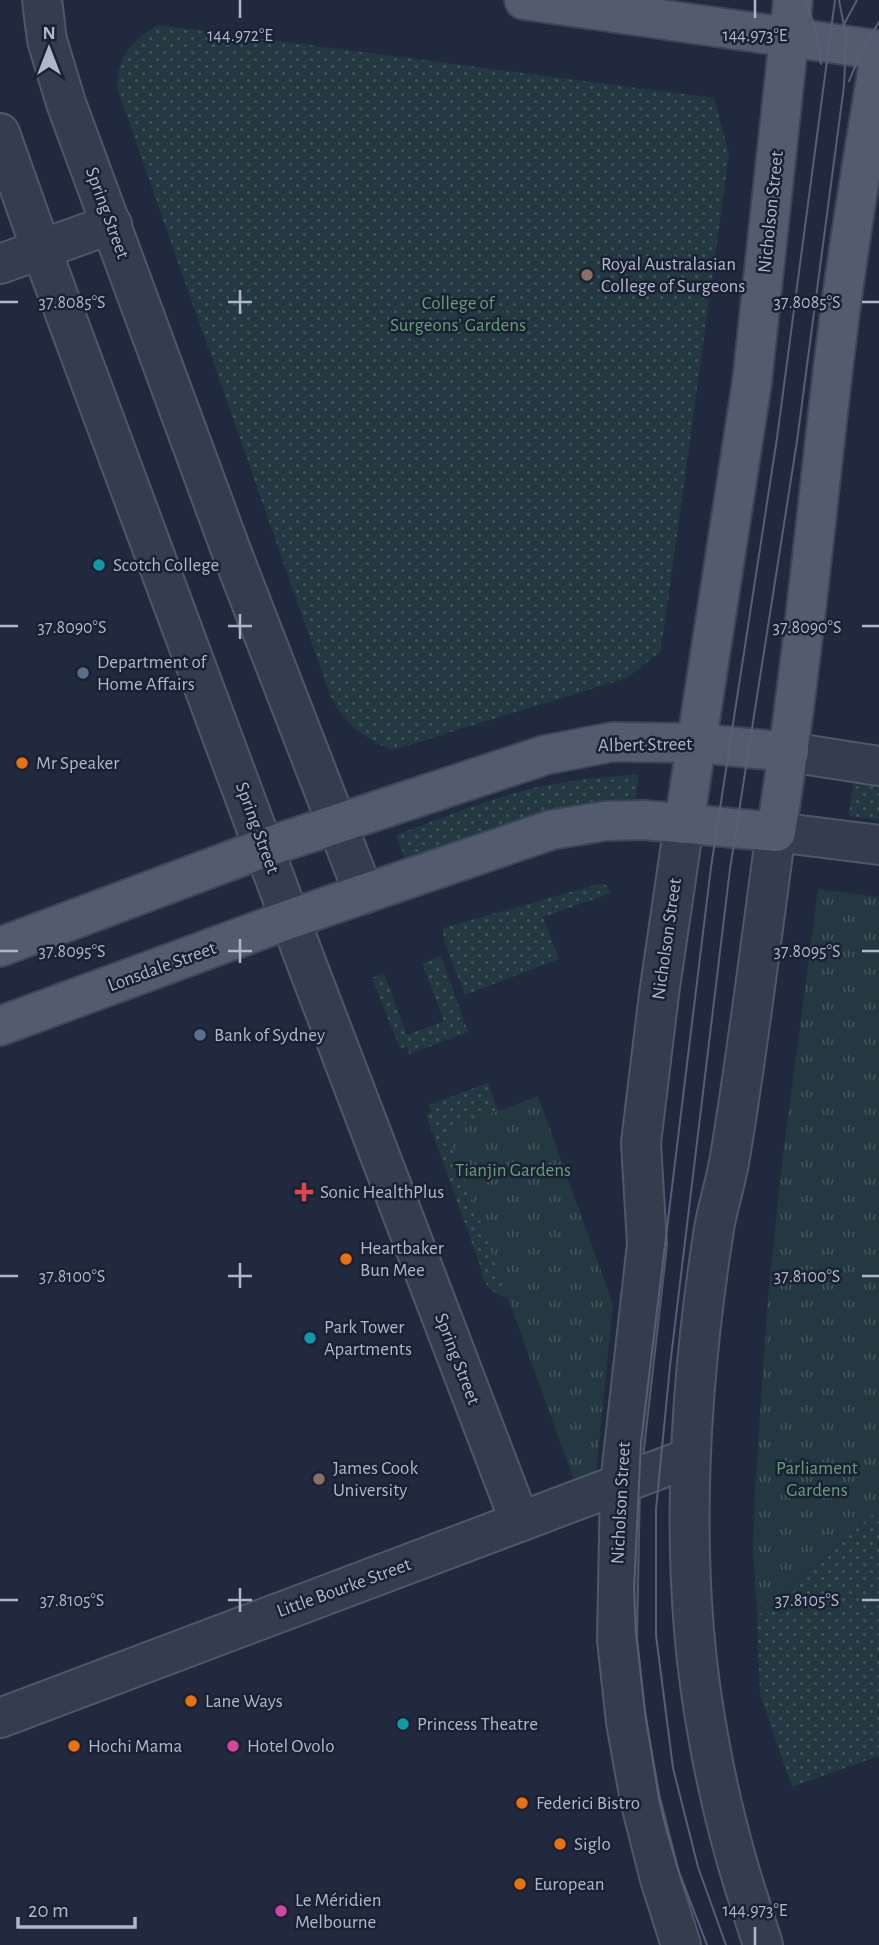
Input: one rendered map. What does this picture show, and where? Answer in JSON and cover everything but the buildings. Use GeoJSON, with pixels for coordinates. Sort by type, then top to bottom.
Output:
{"type":"FeatureCollection","features":[{"type":"Feature","properties":{"kind":"main road"},"geometry":{"type":"LineString","coordinates":[[524,0],[879,50]]}},
{"type":"Feature","properties":{"kind":"main road","name":"Nicholson Street"},"geometry":{"type":"LineString","coordinates":[[684,824],[752,382],[793,0]]}},
{"type":"Feature","properties":{"kind":"main road"},"geometry":{"type":"LineString","coordinates":[[364,894],[551,830],[580,824],[644,820],[776,832],[789,752],[850,234],[879,61]]}},
{"type":"Feature","properties":{"kind":"main road","name":"Albert Street"},"geometry":{"type":"LineString","coordinates":[[337,824],[504,768],[568,750],[612,742],[697,743],[789,752]]}},
{"type":"Feature","properties":{"kind":"main road"},"geometry":{"type":"LineString","coordinates":[[0,947],[264,848],[337,824]]}},
{"type":"Feature","properties":{"kind":"main road","name":"Lonsdale Street"},"geometry":{"type":"LineString","coordinates":[[0,1026],[364,894]]}},
{"type":"Feature","properties":{"kind":"street","name":"Spring Street"},"geometry":{"type":"LineString","coordinates":[[42,0],[43,21],[55,69],[232,553],[364,894]]}},
{"type":"Feature","properties":{"kind":"street","name":"Spring Street"},"geometry":{"type":"LineString","coordinates":[[0,133],[290,919],[520,1522]]}},
{"type":"Feature","properties":{"kind":"street"},"geometry":{"type":"LineString","coordinates":[[0,264],[112,224]]}},
{"type":"Feature","properties":{"kind":"street","name":"Albert Street"},"geometry":{"type":"LineString","coordinates":[[789,752],[879,766]]}},
{"type":"Feature","properties":{"kind":"street","name":"Nicholson Street"},"geometry":{"type":"LineString","coordinates":[[681,1945],[660,1879],[640,1800],[628,1735],[617,1640],[620,1484],[647,1244],[642,1131],[684,824]]}},
{"type":"Feature","properties":{"kind":"street"},"geometry":{"type":"LineString","coordinates":[[763,1945],[736,1857],[705,1710],[694,1633],[689,1537],[689,1458],[714,1226],[730,1157],[776,832],[879,845]]}},
{"type":"Feature","properties":{"kind":"street","name":"Little Bourke Street"},"geometry":{"type":"LineString","coordinates":[[0,1718],[689,1458]]}},
{"type":"Feature","properties":{"kind":"green space","name":"College of Surgeons' Gardens"},"geometry":{"type":"Polygon","coordinates":[[[157,25],[714,98],[729,154],[666,615],[660,652],[627,678],[392,750],[363,735],[342,715],[330,695],[117,88],[120,67],[127,51],[157,25]]]}},
{"type":"Feature","properties":{"kind":"green space"},"geometry":{"type":"Polygon","coordinates":[[[639,774],[634,811],[406,861],[396,835],[484,803],[538,787],[639,774]]]}},
{"type":"Feature","properties":{"kind":"green space"},"geometry":{"type":"Polygon","coordinates":[[[853,783],[879,787],[879,820],[849,816],[853,783]]]}},
{"type":"Feature","properties":{"kind":"green space"},"geometry":{"type":"Polygon","coordinates":[[[599,884],[606,885],[611,893],[543,917],[559,959],[465,995],[444,941],[443,928],[599,884]]]}},
{"type":"Feature","properties":{"kind":"green space","name":"Parliament Gardens"},"geometry":{"type":"Polygon","coordinates":[[[818,889],[879,897],[879,1509],[757,1616],[753,1549],[755,1489],[768,1296],[782,1163],[818,889]]]}},
{"type":"Feature","properties":{"kind":"green space"},"geometry":{"type":"Polygon","coordinates":[[[441,956],[468,1032],[409,1054],[407,1047],[400,1048],[372,978],[384,973],[407,1035],[444,1021],[422,963],[441,956]]]}},
{"type":"Feature","properties":{"kind":"green space"},"geometry":{"type":"Polygon","coordinates":[[[488,1083],[547,1247],[509,1298],[493,1291],[484,1280],[426,1115],[431,1112],[428,1105],[488,1083]]]}},
{"type":"Feature","properties":{"kind":"green space","name":"Tianjin Gardens"},"geometry":{"type":"Polygon","coordinates":[[[538,1096],[613,1304],[596,1474],[575,1483],[447,1130],[538,1096]]]}},
{"type":"Feature","properties":{"kind":"green space"},"geometry":{"type":"Polygon","coordinates":[[[879,1509],[879,1756],[792,1787],[760,1694],[757,1616],[879,1509]]]}},
{"type":"Feature","properties":{"kind":"tram line"},"geometry":{"type":"LineString","coordinates":[[805,0],[815,27],[821,64]]}},
{"type":"Feature","properties":{"kind":"tram line"},"geometry":{"type":"LineString","coordinates":[[707,1945],[667,1832],[645,1711],[634,1589],[641,1442],[711,867],[777,438],[835,0]]}},
{"type":"Feature","properties":{"kind":"tram line"},"geometry":{"type":"LineString","coordinates":[[726,1945],[698,1867],[673,1768],[656,1635],[656,1509],[670,1366],[730,869],[797,441],[844,86],[846,36],[839,0]]}},
{"type":"Feature","properties":{"kind":"tram line"},"geometry":{"type":"LineString","coordinates":[[843,26],[857,0]]}},
{"type":"Feature","properties":{"kind":"tram line"},"geometry":{"type":"LineString","coordinates":[[849,81],[863,48],[879,22]]}},
{"type":"Feature","properties":{"kind":"place","name":"Royal Australasian College of Surgeons"},"geometry":{"type":"Point","coordinates":[587,275]}},
{"type":"Feature","properties":{"kind":"place","name":"Scotch College"},"geometry":{"type":"Point","coordinates":[99,565]}},
{"type":"Feature","properties":{"kind":"place","name":"Department of Home Affairs"},"geometry":{"type":"Point","coordinates":[83,673]}},
{"type":"Feature","properties":{"kind":"place","name":"Mr Speaker"},"geometry":{"type":"Point","coordinates":[22,763]}},
{"type":"Feature","properties":{"kind":"place","name":"Bank of Sydney"},"geometry":{"type":"Point","coordinates":[200,1035]}},
{"type":"Feature","properties":{"kind":"place","name":"Sonic HealthPlus"},"geometry":{"type":"Point","coordinates":[304,1192]}},
{"type":"Feature","properties":{"kind":"place","name":"Heartbaker Bun Mee"},"geometry":{"type":"Point","coordinates":[346,1259]}},
{"type":"Feature","properties":{"kind":"place","name":"Park Tower Apartments"},"geometry":{"type":"Point","coordinates":[310,1338]}},
{"type":"Feature","properties":{"kind":"place","name":"James Cook University"},"geometry":{"type":"Point","coordinates":[319,1479]}},
{"type":"Feature","properties":{"kind":"place","name":"Lane Ways"},"geometry":{"type":"Point","coordinates":[191,1701]}},
{"type":"Feature","properties":{"kind":"place","name":"Princess Theatre"},"geometry":{"type":"Point","coordinates":[403,1724]}},
{"type":"Feature","properties":{"kind":"place","name":"Hochi Mama"},"geometry":{"type":"Point","coordinates":[74,1746]}},
{"type":"Feature","properties":{"kind":"place","name":"Hotel Ovolo"},"geometry":{"type":"Point","coordinates":[233,1746]}},
{"type":"Feature","properties":{"kind":"place","name":"Federici Bistro"},"geometry":{"type":"Point","coordinates":[522,1803]}},
{"type":"Feature","properties":{"kind":"place","name":"Siglo"},"geometry":{"type":"Point","coordinates":[560,1844]}},
{"type":"Feature","properties":{"kind":"place","name":"European"},"geometry":{"type":"Point","coordinates":[520,1884]}},
{"type":"Feature","properties":{"kind":"place","name":"Le Méridien Melbourne"},"geometry":{"type":"Point","coordinates":[281,1911]}}]}
